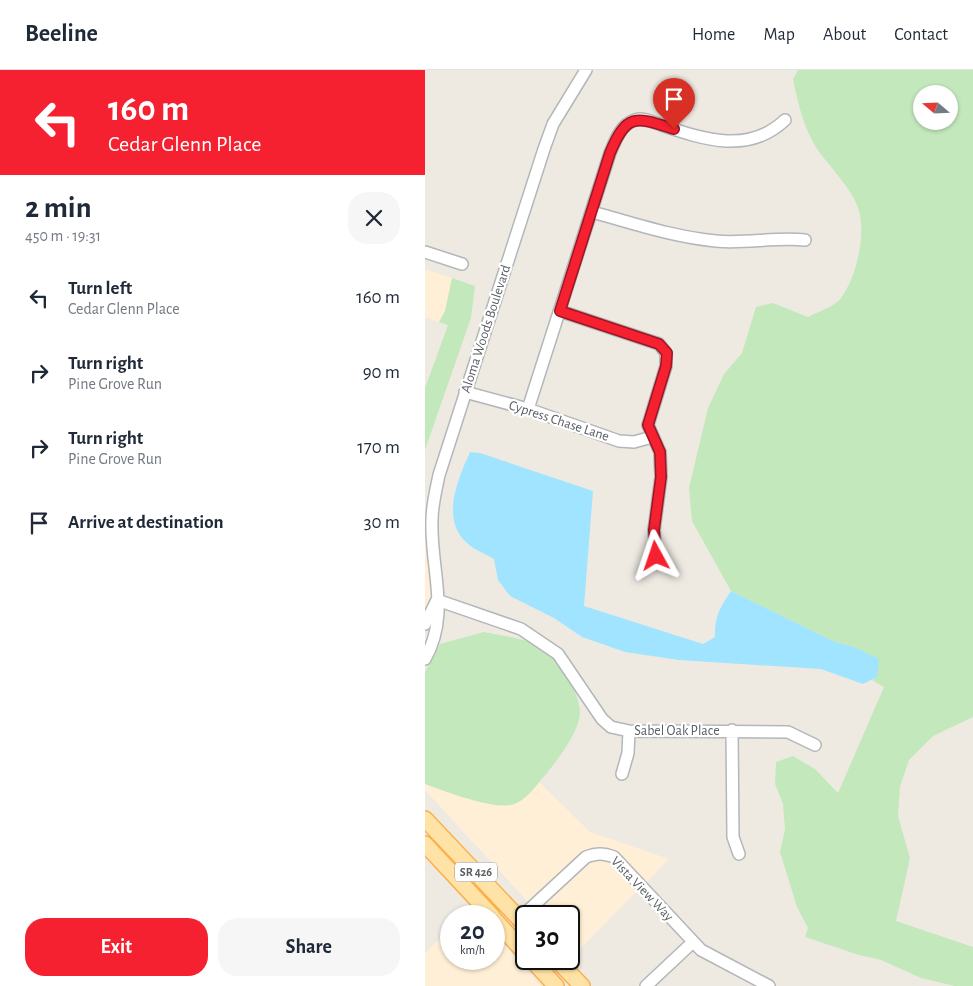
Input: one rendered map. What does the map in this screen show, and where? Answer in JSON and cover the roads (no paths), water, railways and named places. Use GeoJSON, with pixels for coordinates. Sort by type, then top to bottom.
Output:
{"type":"FeatureCollection","features":[{"type":"Feature","properties":{"kind":"main road","name":"SR 426"},"geometry":{"type":"LineString","coordinates":[[425,819],[515,914]]}},
{"type":"Feature","properties":{"kind":"main road","name":"SR 426"},"geometry":{"type":"LineString","coordinates":[[425,844],[482,905]]}},
{"type":"Feature","properties":{"kind":"main road","name":"SR 426"},"geometry":{"type":"LineString","coordinates":[[505,930],[515,942]]}},
{"type":"Feature","properties":{"kind":"main road"},"geometry":{"type":"LineString","coordinates":[[541,970],[556,986]]}},
{"type":"Feature","properties":{"kind":"main road"},"geometry":{"type":"LineString","coordinates":[[567,970],[582,986]]}},
{"type":"Feature","properties":{"kind":"street","name":"Aloma Woods Boulevard"},"geometry":{"type":"LineString","coordinates":[[425,659],[431,648],[440,613],[437,600],[432,538],[433,506],[439,475],[553,124],[586,70]]}},
{"type":"Feature","properties":{"kind":"street"},"geometry":{"type":"LineString","coordinates":[[528,409],[615,142],[625,126],[634,120],[646,120],[701,138],[728,142],[767,134],[785,120]]}},
{"type":"Feature","properties":{"kind":"street"},"geometry":{"type":"LineString","coordinates":[[592,212],[679,236],[719,241],[779,238],[805,240]]}},
{"type":"Feature","properties":{"kind":"street"},"geometry":{"type":"LineString","coordinates":[[425,252],[462,264]]}},
{"type":"Feature","properties":{"kind":"street"},"geometry":{"type":"LineString","coordinates":[[560,311],[659,344],[667,353],[666,366],[648,425],[660,452],[661,477],[654,530],[656,556]]}},
{"type":"Feature","properties":{"kind":"street","name":"Cypress Chase Lane"},"geometry":{"type":"LineString","coordinates":[[465,392],[528,409],[619,441],[634,442],[652,437]]}},
{"type":"Feature","properties":{"kind":"street","name":"Aloma Woods Boulevard"},"geometry":{"type":"LineString","coordinates":[[425,624],[437,600]]}},
{"type":"Feature","properties":{"kind":"street","name":"Sabel Oak Place"},"geometry":{"type":"LineString","coordinates":[[437,600],[515,626],[552,650],[569,669],[602,719],[611,727],[629,731],[732,730],[788,732],[815,745]]}},
{"type":"Feature","properties":{"kind":"street"},"geometry":{"type":"LineString","coordinates":[[732,730],[733,837],[739,854]]}},
{"type":"Feature","properties":{"kind":"street"},"geometry":{"type":"LineString","coordinates":[[622,774],[628,753],[629,731]]}},
{"type":"Feature","properties":{"kind":"street","name":"Vista View Way"},"geometry":{"type":"LineString","coordinates":[[539,905],[586,857],[597,853],[605,853],[614,857],[701,950],[769,986]]}},
{"type":"Feature","properties":{"kind":"street"},"geometry":{"type":"LineString","coordinates":[[647,986],[693,942]]}},
{"type":"Feature","properties":{"kind":"water"},"geometry":{"type":"Polygon","coordinates":[[[470,452],[480,453],[593,491],[584,606],[703,644],[715,637],[719,613],[731,591],[833,641],[854,647],[879,659],[877,677],[863,684],[821,669],[679,660],[625,652],[582,637],[554,618],[510,596],[498,580],[494,559],[467,543],[459,533],[454,522],[454,499],[470,452]]]}}]}
